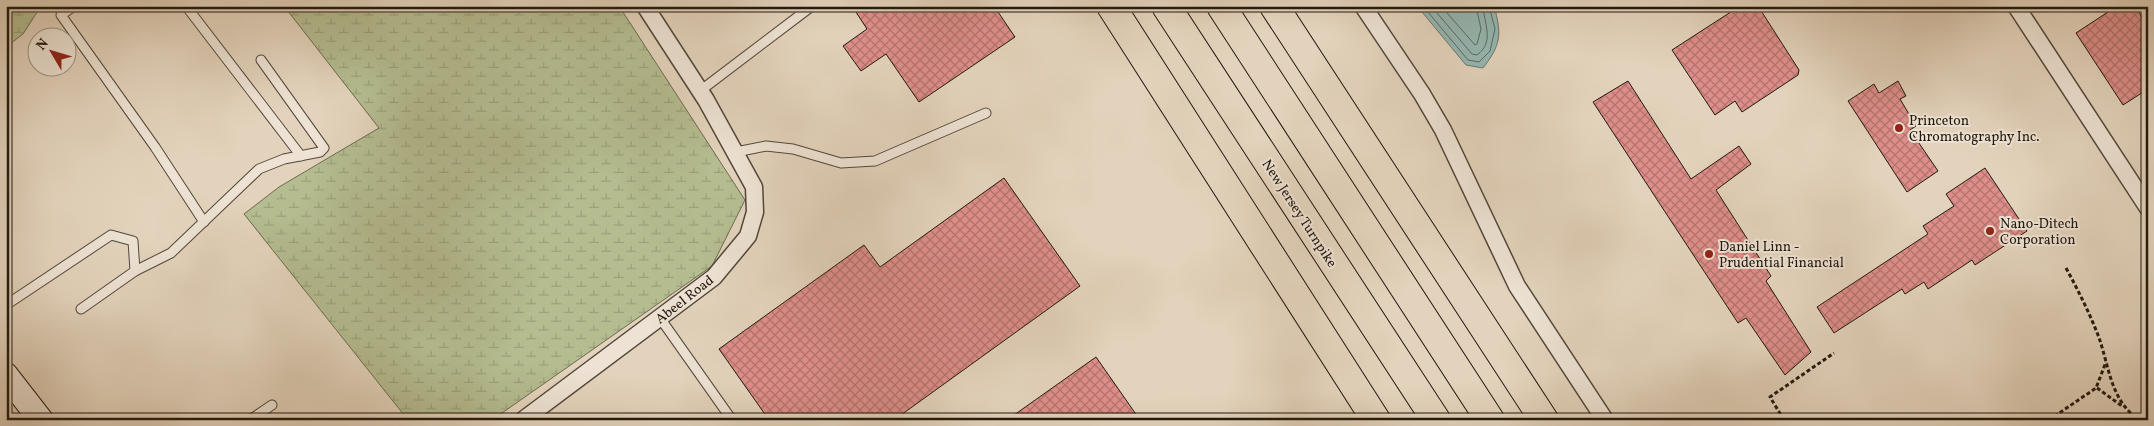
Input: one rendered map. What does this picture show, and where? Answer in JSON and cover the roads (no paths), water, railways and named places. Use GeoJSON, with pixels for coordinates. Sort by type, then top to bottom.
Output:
{"type":"FeatureCollection","features":[{"type":"Feature","properties":{"kind":"highway"},"geometry":{"type":"LineString","coordinates":[[1112,6],[1376,420]]}},
{"type":"Feature","properties":{"kind":"highway","name":"New Jersey Turnpike"},"geometry":{"type":"LineString","coordinates":[[1166,6],[1436,420]]}},
{"type":"Feature","properties":{"kind":"highway"},"geometry":{"type":"LineString","coordinates":[[1221,6],[1490,420]]}},
{"type":"Feature","properties":{"kind":"highway"},"geometry":{"type":"LineString","coordinates":[[1274,6],[1544,420]]}},
{"type":"Feature","properties":{"kind":"main road"},"geometry":{"type":"LineString","coordinates":[[6,375],[41,420]]}},
{"type":"Feature","properties":{"kind":"street","name":"Abeel Road"},"geometry":{"type":"LineString","coordinates":[[524,420],[714,277],[748,236],[755,212],[754,187],[700,91],[645,6]]}},
{"type":"Feature","properties":{"kind":"street"},"geometry":{"type":"LineString","coordinates":[[1363,6],[1444,130],[1517,286],[1605,420]]}},
{"type":"Feature","properties":{"kind":"street"},"geometry":{"type":"LineString","coordinates":[[2016,6],[2148,208]]}},
{"type":"Feature","properties":{"kind":"lane"},"geometry":{"type":"LineString","coordinates":[[74,6],[61,15],[155,147],[204,222]]}},
{"type":"Feature","properties":{"kind":"lane"},"geometry":{"type":"LineString","coordinates":[[186,6],[301,156]]}},
{"type":"Feature","properties":{"kind":"lane"},"geometry":{"type":"LineString","coordinates":[[700,91],[812,6]]}},
{"type":"Feature","properties":{"kind":"lane"},"geometry":{"type":"LineString","coordinates":[[81,309],[135,270],[171,253],[259,169],[284,159],[320,152],[324,148],[260,60]]}},
{"type":"Feature","properties":{"kind":"lane"},"geometry":{"type":"LineString","coordinates":[[736,152],[766,146],[793,149],[841,163],[875,160],[986,113]]}},
{"type":"Feature","properties":{"kind":"lane"},"geometry":{"type":"LineString","coordinates":[[6,305],[110,235],[133,241],[135,270]]}},
{"type":"Feature","properties":{"kind":"lane"},"geometry":{"type":"LineString","coordinates":[[660,318],[732,420]]}},
{"type":"Feature","properties":{"kind":"lane"},"geometry":{"type":"LineString","coordinates":[[250,420],[272,405]]}},
{"type":"Feature","properties":{"kind":"water"},"geometry":{"type":"Polygon","coordinates":[[[1417,6],[1494,6],[1499,32],[1498,39],[1493,53],[1483,68],[1466,65],[1417,6]]]}},
{"type":"Feature","properties":{"kind":"place","name":"Princeton Chromatography Inc."},"geometry":{"type":"Point","coordinates":[1899,128]}},
{"type":"Feature","properties":{"kind":"place","name":"Nano-Ditech Corporation"},"geometry":{"type":"Point","coordinates":[1990,231]}},
{"type":"Feature","properties":{"kind":"place","name":"Daniel Linn - Prudential Financial"},"geometry":{"type":"Point","coordinates":[1709,254]}}]}
